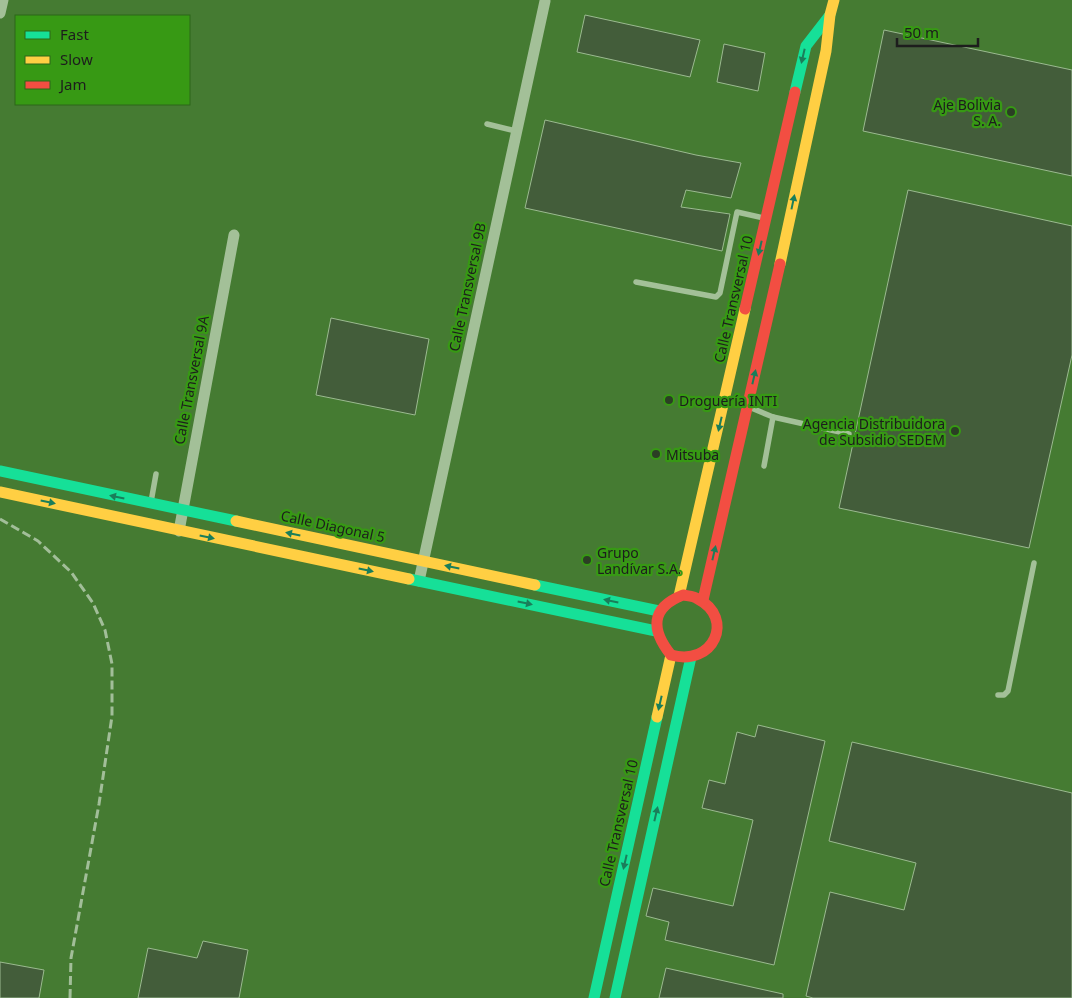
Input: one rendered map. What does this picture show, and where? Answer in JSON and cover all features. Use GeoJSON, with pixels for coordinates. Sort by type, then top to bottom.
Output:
{"type":"FeatureCollection","features":[{"type":"Feature","properties":{"kind":"main road","name":"Calle Transversal 10"},"geometry":{"type":"LineString","coordinates":[[679,596],[736,403],[777,221],[826,52],[830,15],[834,0]]}},
{"type":"Feature","properties":{"kind":"main road","name":"Calle Transversal 10"},"geometry":{"type":"LineString","coordinates":[[703,600],[736,403],[777,221],[806,46],[830,15]]}},
{"type":"Feature","properties":{"kind":"main road","name":"Calle Diagonal 5"},"geometry":{"type":"LineString","coordinates":[[0,472],[659,611]]}},
{"type":"Feature","properties":{"kind":"main road"},"geometry":{"type":"LineString","coordinates":[[0,492],[656,631]]}},
{"type":"Feature","properties":{"kind":"main road"},"geometry":{"type":"LineString","coordinates":[[679,596],[690,596],[703,600],[716,617],[716,633],[710,647],[701,654],[691,658],[671,656],[662,645],[656,631],[659,611],[666,602],[679,596]]}},
{"type":"Feature","properties":{"kind":"main road","name":"Calle Transversal 10"},"geometry":{"type":"LineString","coordinates":[[594,998],[671,656]]}},
{"type":"Feature","properties":{"kind":"main road"},"geometry":{"type":"LineString","coordinates":[[615,998],[691,658]]}},
{"type":"Feature","properties":{"kind":"main road"},"geometry":{"type":"LineString","coordinates":[[609,930],[629,936]]}},
{"type":"Feature","properties":{"kind":"street"},"geometry":{"type":"LineString","coordinates":[[0,13],[2,0]]}},
{"type":"Feature","properties":{"kind":"street","name":"Calle Transversal 9B"},"geometry":{"type":"LineString","coordinates":[[419,581],[545,0]]}},
{"type":"Feature","properties":{"kind":"street","name":"Calle Transversal 9A"},"geometry":{"type":"LineString","coordinates":[[179,531],[234,235]]}},
{"type":"Feature","properties":{"kind":"lane"},"geometry":{"type":"LineString","coordinates":[[487,124],[516,131]]}},
{"type":"Feature","properties":{"kind":"lane"},"geometry":{"type":"LineString","coordinates":[[636,282],[716,297],[720,293],[737,212],[777,221]]}},
{"type":"Feature","properties":{"kind":"lane"},"geometry":{"type":"LineString","coordinates":[[736,403],[773,416],[849,434]]}},
{"type":"Feature","properties":{"kind":"lane"},"geometry":{"type":"LineString","coordinates":[[764,466],[773,416]]}},
{"type":"Feature","properties":{"kind":"lane"},"geometry":{"type":"LineString","coordinates":[[151,504],[156,474]]}},
{"type":"Feature","properties":{"kind":"lane"},"geometry":{"type":"LineString","coordinates":[[998,695],[1004,695],[1008,691],[1034,563]]}},
{"type":"Feature","properties":{"kind":"building"},"geometry":{"type":"Polygon","coordinates":[[[585,15],[700,40],[690,77],[577,52],[585,15]]]}},
{"type":"Feature","properties":{"kind":"building"},"geometry":{"type":"Polygon","coordinates":[[[884,30],[1072,70],[1072,176],[863,131],[884,30]]]}},
{"type":"Feature","properties":{"kind":"building"},"geometry":{"type":"Polygon","coordinates":[[[724,44],[765,53],[758,91],[717,82],[724,44]]]}},
{"type":"Feature","properties":{"kind":"building"},"geometry":{"type":"Polygon","coordinates":[[[545,120],[696,155],[741,163],[731,198],[686,190],[681,207],[730,214],[722,251],[525,208],[545,120]]]}},
{"type":"Feature","properties":{"kind":"building","name":"Agencia Distribuidora de Subsidio SEDEM"},"geometry":{"type":"Polygon","coordinates":[[[908,190],[1072,226],[1072,355],[1029,548],[839,508],[908,190]]]}},
{"type":"Feature","properties":{"kind":"building"},"geometry":{"type":"Polygon","coordinates":[[[331,318],[429,339],[415,415],[316,395],[331,318]]]}},
{"type":"Feature","properties":{"kind":"building"},"geometry":{"type":"Polygon","coordinates":[[[758,725],[825,741],[774,965],[665,940],[669,922],[646,916],[653,888],[733,906],[753,820],[702,808],[709,780],[725,784],[737,732],[755,737],[758,725]]]}},
{"type":"Feature","properties":{"kind":"building"},"geometry":{"type":"Polygon","coordinates":[[[852,742],[1072,793],[1072,998],[813,998],[806,996],[830,892],[904,910],[916,863],[829,841],[852,742]]]}},
{"type":"Feature","properties":{"kind":"building"},"geometry":{"type":"Polygon","coordinates":[[[203,941],[248,950],[239,998],[138,998],[148,948],[197,958],[203,941]]]}},
{"type":"Feature","properties":{"kind":"building"},"geometry":{"type":"Polygon","coordinates":[[[0,962],[44,970],[39,998],[0,998],[0,962]]]}},
{"type":"Feature","properties":{"kind":"building"},"geometry":{"type":"Polygon","coordinates":[[[666,968],[783,994],[783,998],[659,998],[666,968]]]}},
{"type":"Feature","properties":{"kind":"railway"},"geometry":{"type":"LineString","coordinates":[[0,519],[38,541],[71,572],[93,603],[105,630],[112,664],[112,716],[99,804],[71,958],[70,998]]}},
{"type":"Feature","properties":{"kind":"traffic: fast"},"geometry":{"type":"LineString","coordinates":[[795,92],[806,46],[830,15]]}},
{"type":"Feature","properties":{"kind":"traffic: fast"},"geometry":{"type":"LineString","coordinates":[[0,471],[236,521]]}},
{"type":"Feature","properties":{"kind":"traffic: fast"},"geometry":{"type":"LineString","coordinates":[[409,579],[656,631]]}},
{"type":"Feature","properties":{"kind":"traffic: fast"},"geometry":{"type":"LineString","coordinates":[[535,585],[659,611]]}},
{"type":"Feature","properties":{"kind":"traffic: fast"},"geometry":{"type":"LineString","coordinates":[[615,998],[691,657]]}},
{"type":"Feature","properties":{"kind":"traffic: fast"},"geometry":{"type":"LineString","coordinates":[[594,998],[657,717]]}},
{"type":"Feature","properties":{"kind":"traffic: slow"},"geometry":{"type":"LineString","coordinates":[[780,264],[826,51],[830,15],[834,0]]}},
{"type":"Feature","properties":{"kind":"traffic: slow"},"geometry":{"type":"LineString","coordinates":[[679,596],[745,309]]}},
{"type":"Feature","properties":{"kind":"traffic: slow"},"geometry":{"type":"LineString","coordinates":[[0,492],[409,579]]}},
{"type":"Feature","properties":{"kind":"traffic: slow"},"geometry":{"type":"LineString","coordinates":[[236,521],[535,585]]}},
{"type":"Feature","properties":{"kind":"traffic: slow"},"geometry":{"type":"LineString","coordinates":[[657,717],[671,655]]}},
{"type":"Feature","properties":{"kind":"traffic: jam"},"geometry":{"type":"LineString","coordinates":[[745,309],[795,92]]}},
{"type":"Feature","properties":{"kind":"traffic: jam"},"geometry":{"type":"LineString","coordinates":[[703,600],[780,264]]}},
{"type":"Feature","properties":{"kind":"traffic: jam"},"geometry":{"type":"LineString","coordinates":[[683,595],[696,598],[709,607],[715,617],[717,628],[714,639],[708,648],[699,654],[686,657],[671,655],[664,646],[657,628],[659,613],[664,606],[683,595]]}},
{"type":"Feature","properties":{"kind":"place","name":"Aje Bolivia S. A."},"geometry":{"type":"Point","coordinates":[1011,112]}},
{"type":"Feature","properties":{"kind":"place","name":"Droguería INTI"},"geometry":{"type":"Point","coordinates":[669,400]}},
{"type":"Feature","properties":{"kind":"place","name":"Agencia Distribuidora de Subsidio SEDEM"},"geometry":{"type":"Point","coordinates":[955,431]}},
{"type":"Feature","properties":{"kind":"place","name":"Mitsuba"},"geometry":{"type":"Point","coordinates":[656,454]}},
{"type":"Feature","properties":{"kind":"place","name":"Grupo Landívar S.A."},"geometry":{"type":"Point","coordinates":[587,560]}}]}
